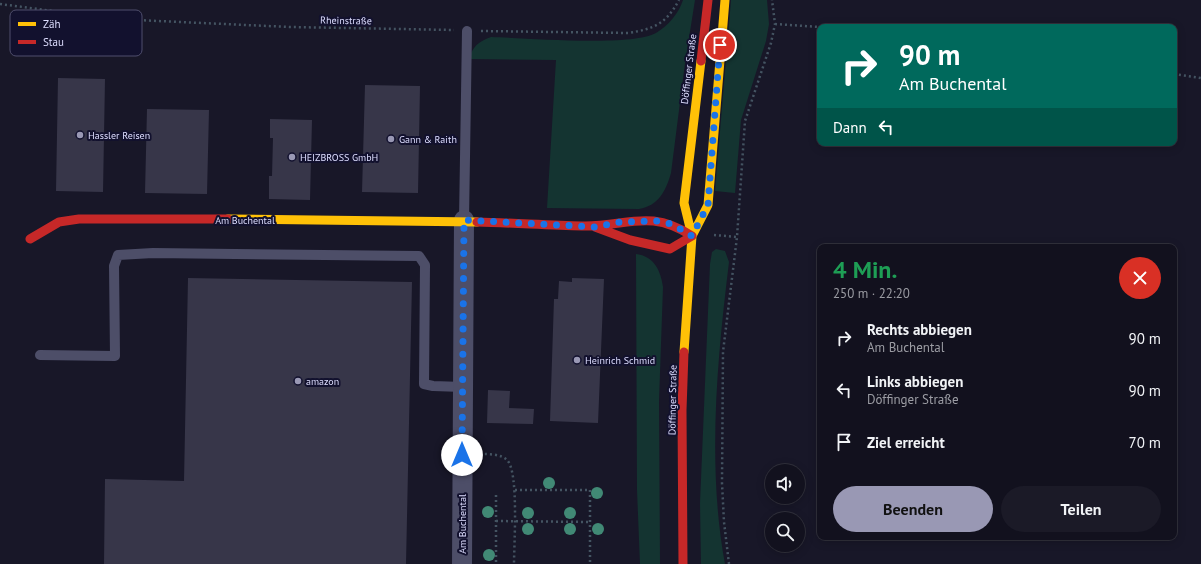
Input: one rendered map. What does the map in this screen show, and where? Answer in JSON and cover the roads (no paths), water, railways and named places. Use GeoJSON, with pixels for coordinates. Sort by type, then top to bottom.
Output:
{"type":"FeatureCollection","features":[{"type":"Feature","properties":{"kind":"main road","name":"Döffinger Straße"},"geometry":{"type":"LineString","coordinates":[[683,564],[682,402],[684,332],[692,236],[684,203],[708,0]]}},
{"type":"Feature","properties":{"kind":"main road","name":"Döffinger Straße"},"geometry":{"type":"LineString","coordinates":[[692,236],[708,205],[725,0]]}},
{"type":"Feature","properties":{"kind":"main road","name":"Am Buchental"},"geometry":{"type":"LineString","coordinates":[[30,240],[59,222],[79,219],[464,220],[595,227],[620,222],[657,221],[672,224],[692,236],[670,249],[630,240],[595,227]]}},
{"type":"Feature","properties":{"kind":"street","name":"Am Buchental"},"geometry":{"type":"LineString","coordinates":[[462,564],[464,220]]}},
{"type":"Feature","properties":{"kind":"lane"},"geometry":{"type":"LineString","coordinates":[[464,220],[467,31]]}},
{"type":"Feature","properties":{"kind":"lane"},"geometry":{"type":"LineString","coordinates":[[40,355],[116,356],[114,266],[118,255],[153,253],[419,256],[424,265],[424,384],[433,386],[463,387]]}},
{"type":"Feature","properties":{"kind":"place","name":"Hassler Reisen"},"geometry":{"type":"Point","coordinates":[80,135]}},
{"type":"Feature","properties":{"kind":"place","name":"Gann & Raith"},"geometry":{"type":"Point","coordinates":[391,139]}},
{"type":"Feature","properties":{"kind":"place","name":"HEIZBROSS GmbH"},"geometry":{"type":"Point","coordinates":[292,157]}},
{"type":"Feature","properties":{"kind":"place","name":"Heinrich Schmid"},"geometry":{"type":"Point","coordinates":[577,360]}},
{"type":"Feature","properties":{"kind":"place","name":"amazon"},"geometry":{"type":"Point","coordinates":[298,381]}}]}
